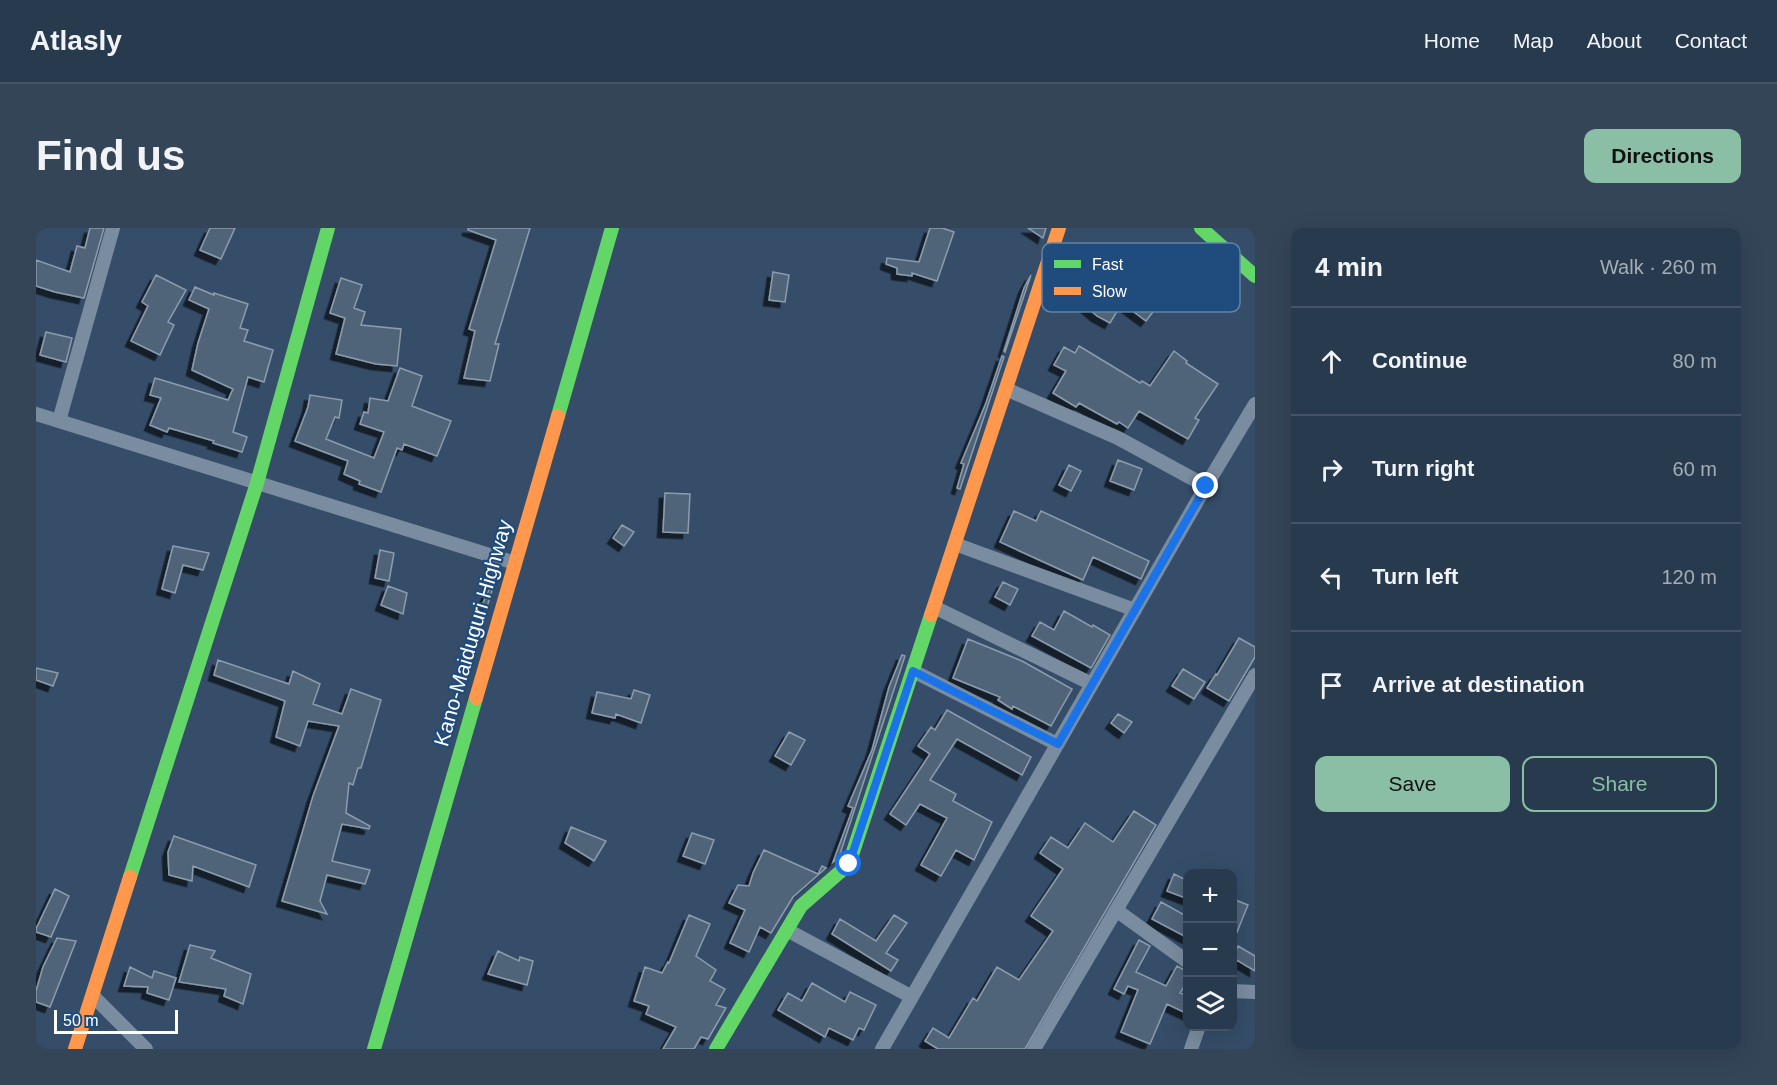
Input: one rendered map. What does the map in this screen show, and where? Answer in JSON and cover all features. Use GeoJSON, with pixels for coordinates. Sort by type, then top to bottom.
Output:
{"type":"FeatureCollection","features":[{"type":"Feature","properties":{"kind":"main road"},"geometry":{"type":"LineString","coordinates":[[75,1049],[257,483],[328,228]]}},
{"type":"Feature","properties":{"kind":"main road","name":"Kano-Maiduguri Highway"},"geometry":{"type":"LineString","coordinates":[[374,1049],[612,228]]}},
{"type":"Feature","properties":{"kind":"main road"},"geometry":{"type":"LineString","coordinates":[[1054,243],[1059,228]]}},
{"type":"Feature","properties":{"kind":"main road"},"geometry":{"type":"LineString","coordinates":[[1201,228],[1218,243]]}},
{"type":"Feature","properties":{"kind":"main road"},"geometry":{"type":"LineString","coordinates":[[1240,263],[1255,276]]}},
{"type":"Feature","properties":{"kind":"main road"},"geometry":{"type":"LineString","coordinates":[[716,1049],[801,906],[849,864],[1042,280]]}},
{"type":"Feature","properties":{"kind":"street"},"geometry":{"type":"LineString","coordinates":[[58,421],[113,228]]}},
{"type":"Feature","properties":{"kind":"street"},"geometry":{"type":"LineString","coordinates":[[1006,389],[1118,438],[1206,486]]}},
{"type":"Feature","properties":{"kind":"street"},"geometry":{"type":"LineString","coordinates":[[882,1049],[1255,404]]}},
{"type":"Feature","properties":{"kind":"street"},"geometry":{"type":"LineString","coordinates":[[36,414],[515,563]]}},
{"type":"Feature","properties":{"kind":"street"},"geometry":{"type":"LineString","coordinates":[[955,544],[1075,586],[1135,610]]}},
{"type":"Feature","properties":{"kind":"street"},"geometry":{"type":"LineString","coordinates":[[934,607],[1092,684]]}},
{"type":"Feature","properties":{"kind":"street"},"geometry":{"type":"LineString","coordinates":[[913,671],[1058,744]]}},
{"type":"Feature","properties":{"kind":"street"},"geometry":{"type":"LineString","coordinates":[[1034,1049],[1255,675]]}},
{"type":"Feature","properties":{"kind":"street"},"geometry":{"type":"LineString","coordinates":[[1116,910],[1183,958]]}},
{"type":"Feature","properties":{"kind":"street"},"geometry":{"type":"LineString","coordinates":[[787,930],[912,997]]}},
{"type":"Feature","properties":{"kind":"street"},"geometry":{"type":"LineString","coordinates":[[1237,991],[1255,992]]}},
{"type":"Feature","properties":{"kind":"street"},"geometry":{"type":"LineString","coordinates":[[93,996],[147,1049]]}},
{"type":"Feature","properties":{"kind":"street"},"geometry":{"type":"LineString","coordinates":[[1191,1049],[1197,1031]]}},
{"type":"Feature","properties":{"kind":"building"},"geometry":{"type":"Polygon","coordinates":[[[90,228],[104,228],[84,298],[36,286],[36,260],[70,272],[77,246],[85,248],[90,228]]]}},
{"type":"Feature","properties":{"kind":"building"},"geometry":{"type":"Polygon","coordinates":[[[210,228],[235,228],[221,259],[200,250],[210,228]]]}},
{"type":"Feature","properties":{"kind":"building"},"geometry":{"type":"Polygon","coordinates":[[[468,228],[530,228],[495,344],[499,344],[490,381],[464,378],[475,331],[469,329],[496,240],[468,230],[468,228]]]}},
{"type":"Feature","properties":{"kind":"building"},"geometry":{"type":"Polygon","coordinates":[[[930,228],[942,228],[954,232],[937,281],[912,273],[912,276],[897,274],[897,268],[886,264],[887,258],[919,262],[930,228]]]}},
{"type":"Feature","properties":{"kind":"building"},"geometry":{"type":"Polygon","coordinates":[[[1028,228],[1046,228],[1043,238],[1028,228]]]}},
{"type":"Feature","properties":{"kind":"building"},"geometry":{"type":"Polygon","coordinates":[[[773,272],[789,275],[785,302],[769,300],[773,272]]]}},
{"type":"Feature","properties":{"kind":"building"},"geometry":{"type":"Polygon","coordinates":[[[156,275],[186,290],[168,322],[174,325],[160,355],[131,341],[148,306],[142,302],[156,275]]]}},
{"type":"Feature","properties":{"kind":"building"},"geometry":{"type":"Polygon","coordinates":[[[1031,275],[1005,352],[1024,288],[1031,275]]]}},
{"type":"Feature","properties":{"kind":"building"},"geometry":{"type":"Polygon","coordinates":[[[341,278],[362,285],[354,308],[365,312],[361,325],[401,329],[397,366],[376,364],[336,354],[345,318],[330,313],[341,278]]]}},
{"type":"Feature","properties":{"kind":"building"},"geometry":{"type":"Polygon","coordinates":[[[195,287],[214,295],[214,293],[248,304],[240,328],[248,330],[244,341],[273,350],[264,382],[248,377],[233,432],[247,437],[242,452],[213,443],[214,441],[169,428],[167,432],[150,425],[161,398],[150,395],[155,378],[228,400],[233,389],[192,370],[209,309],[189,300],[195,287]]]}},
{"type":"Feature","properties":{"kind":"building"},"geometry":{"type":"Polygon","coordinates":[[[1092,312],[1117,312],[1110,323],[1092,312]]]}},
{"type":"Feature","properties":{"kind":"building"},"geometry":{"type":"Polygon","coordinates":[[[1134,312],[1153,312],[1146,321],[1134,312]]]}},
{"type":"Feature","properties":{"kind":"building"},"geometry":{"type":"Polygon","coordinates":[[[46,332],[72,338],[66,362],[40,355],[46,332]]]}},
{"type":"Feature","properties":{"kind":"building"},"geometry":{"type":"Polygon","coordinates":[[[1079,346],[1140,383],[1142,381],[1150,386],[1174,351],[1187,361],[1186,363],[1218,384],[1195,418],[1199,420],[1188,439],[1139,411],[1128,428],[1079,403],[1076,407],[1053,393],[1066,371],[1054,365],[1064,347],[1075,353],[1079,346]]]}},
{"type":"Feature","properties":{"kind":"building"},"geometry":{"type":"Polygon","coordinates":[[[1002,356],[1004,357],[960,489],[957,488],[964,464],[961,463],[986,403],[1002,356]]]}},
{"type":"Feature","properties":{"kind":"building"},"geometry":{"type":"Polygon","coordinates":[[[400,368],[422,376],[412,406],[451,421],[437,456],[404,444],[402,450],[397,448],[381,492],[359,484],[360,481],[344,474],[348,461],[295,441],[308,407],[310,395],[342,400],[339,418],[335,417],[326,439],[374,458],[384,432],[360,424],[364,412],[368,413],[370,398],[388,401],[400,368]]]}},
{"type":"Feature","properties":{"kind":"building"},"geometry":{"type":"Polygon","coordinates":[[[1118,460],[1142,469],[1134,490],[1110,481],[1118,460]]]}},
{"type":"Feature","properties":{"kind":"building"},"geometry":{"type":"Polygon","coordinates":[[[1069,465],[1081,471],[1071,491],[1059,485],[1069,465]]]}},
{"type":"Feature","properties":{"kind":"building"},"geometry":{"type":"Polygon","coordinates":[[[665,493],[690,494],[688,533],[663,532],[665,493]]]}},
{"type":"Feature","properties":{"kind":"building"},"geometry":{"type":"Polygon","coordinates":[[[1014,511],[1036,521],[1041,511],[1149,561],[1141,579],[1093,557],[1083,580],[1000,542],[1014,511]]]}},
{"type":"Feature","properties":{"kind":"building"},"geometry":{"type":"Polygon","coordinates":[[[622,525],[634,532],[624,546],[613,538],[622,525]]]}},
{"type":"Feature","properties":{"kind":"building"},"geometry":{"type":"Polygon","coordinates":[[[173,546],[209,553],[203,570],[183,565],[175,593],[162,589],[173,546]]]}},
{"type":"Feature","properties":{"kind":"building"},"geometry":{"type":"Polygon","coordinates":[[[380,550],[394,553],[389,581],[375,578],[380,550]]]}},
{"type":"Feature","properties":{"kind":"building"},"geometry":{"type":"Polygon","coordinates":[[[1003,582],[1018,589],[1010,605],[995,597],[1003,582]]]}},
{"type":"Feature","properties":{"kind":"building"},"geometry":{"type":"Polygon","coordinates":[[[492,583],[494,584],[487,607],[482,605],[492,583]]]}},
{"type":"Feature","properties":{"kind":"building"},"geometry":{"type":"Polygon","coordinates":[[[388,586],[407,593],[403,614],[381,605],[388,586]]]}},
{"type":"Feature","properties":{"kind":"building"},"geometry":{"type":"Polygon","coordinates":[[[1064,611],[1110,635],[1091,668],[1032,636],[1040,622],[1054,630],[1064,611]]]}},
{"type":"Feature","properties":{"kind":"building"},"geometry":{"type":"Polygon","coordinates":[[[1239,638],[1255,647],[1255,657],[1229,701],[1207,688],[1239,638]]]}},
{"type":"Feature","properties":{"kind":"building"},"geometry":{"type":"Polygon","coordinates":[[[968,639],[1022,661],[1072,689],[1051,726],[1013,706],[1012,709],[998,700],[1000,697],[953,678],[968,639]]]}},
{"type":"Feature","properties":{"kind":"building"},"geometry":{"type":"Polygon","coordinates":[[[902,655],[905,656],[839,857],[833,862],[853,808],[848,806],[872,750],[889,687],[902,655]]]}},
{"type":"Feature","properties":{"kind":"building"},"geometry":{"type":"Polygon","coordinates":[[[218,660],[289,684],[293,671],[320,684],[313,704],[342,714],[351,689],[381,700],[361,768],[358,768],[353,785],[349,783],[346,813],[370,826],[369,829],[342,824],[332,861],[370,870],[365,884],[327,875],[320,901],[327,914],[282,901],[313,796],[339,726],[308,721],[300,746],[276,737],[285,701],[214,675],[218,660]]]}},
{"type":"Feature","properties":{"kind":"building"},"geometry":{"type":"Polygon","coordinates":[[[36,668],[58,673],[53,686],[36,680],[36,668]]]}},
{"type":"Feature","properties":{"kind":"building"},"geometry":{"type":"Polygon","coordinates":[[[1183,669],[1205,682],[1194,699],[1172,686],[1183,669]]]}},
{"type":"Feature","properties":{"kind":"building"},"geometry":{"type":"Polygon","coordinates":[[[634,690],[650,695],[641,723],[616,714],[615,718],[592,713],[597,692],[631,699],[634,690]]]}},
{"type":"Feature","properties":{"kind":"building"},"geometry":{"type":"Polygon","coordinates":[[[947,710],[1031,757],[1022,775],[957,739],[930,780],[956,794],[953,801],[992,822],[974,860],[956,850],[941,876],[921,865],[947,818],[920,804],[906,825],[890,814],[930,754],[918,746],[931,727],[935,730],[947,710]]]}},
{"type":"Feature","properties":{"kind":"building"},"geometry":{"type":"Polygon","coordinates":[[[1118,714],[1132,722],[1124,733],[1111,723],[1118,714]]]}},
{"type":"Feature","properties":{"kind":"building"},"geometry":{"type":"Polygon","coordinates":[[[789,732],[805,740],[791,765],[775,756],[789,732]]]}},
{"type":"Feature","properties":{"kind":"building"},"geometry":{"type":"Polygon","coordinates":[[[1134,811],[1156,825],[1025,1049],[938,1049],[925,1041],[933,1028],[949,1038],[973,998],[977,1001],[997,967],[1019,980],[1053,931],[1031,916],[1063,869],[1040,853],[1051,837],[1068,848],[1085,823],[1113,842],[1134,811]]]}},
{"type":"Feature","properties":{"kind":"building"},"geometry":{"type":"Polygon","coordinates":[[[571,827],[606,841],[594,861],[565,843],[571,827]]]}},
{"type":"Feature","properties":{"kind":"building"},"geometry":{"type":"Polygon","coordinates":[[[692,833],[714,840],[705,864],[683,856],[692,833]]]}},
{"type":"Feature","properties":{"kind":"building"},"geometry":{"type":"Polygon","coordinates":[[[174,836],[256,865],[249,887],[193,866],[192,881],[169,875],[168,852],[174,836]]]}},
{"type":"Feature","properties":{"kind":"building"},"geometry":{"type":"Polygon","coordinates":[[[764,850],[818,874],[822,866],[826,868],[793,897],[771,933],[760,927],[749,952],[730,943],[745,910],[729,903],[738,885],[749,886],[764,850]]]}},
{"type":"Feature","properties":{"kind":"building"},"geometry":{"type":"Polygon","coordinates":[[[1174,874],[1183,878],[1183,897],[1167,891],[1174,874]]]}},
{"type":"Feature","properties":{"kind":"building"},"geometry":{"type":"Polygon","coordinates":[[[55,889],[69,896],[51,937],[36,932],[36,929],[55,889]]]}},
{"type":"Feature","properties":{"kind":"building"},"geometry":{"type":"Polygon","coordinates":[[[1237,901],[1248,905],[1237,932],[1237,901]]]}},
{"type":"Feature","properties":{"kind":"building"},"geometry":{"type":"Polygon","coordinates":[[[1161,902],[1183,914],[1183,935],[1152,919],[1161,902]]]}},
{"type":"Feature","properties":{"kind":"building"},"geometry":{"type":"Polygon","coordinates":[[[689,915],[710,924],[696,956],[716,970],[710,981],[725,989],[716,1005],[726,1008],[708,1039],[701,1037],[694,1049],[663,1049],[676,1027],[646,1014],[649,1006],[634,1001],[645,967],[662,973],[669,963],[689,915]]]}},
{"type":"Feature","properties":{"kind":"building"},"geometry":{"type":"Polygon","coordinates":[[[894,915],[907,923],[886,953],[898,960],[891,971],[832,934],[840,919],[876,941],[894,915]]]}},
{"type":"Feature","properties":{"kind":"building"},"geometry":{"type":"Polygon","coordinates":[[[57,938],[76,941],[50,1007],[36,1002],[36,991],[43,967],[57,938]]]}},
{"type":"Feature","properties":{"kind":"building"},"geometry":{"type":"Polygon","coordinates":[[[1139,940],[1150,946],[1136,972],[1166,986],[1177,966],[1183,969],[1183,988],[1180,993],[1183,994],[1183,1012],[1167,1004],[1150,1044],[1121,1032],[1138,990],[1128,986],[1124,994],[1114,989],[1139,940]]]}},
{"type":"Feature","properties":{"kind":"building"},"geometry":{"type":"Polygon","coordinates":[[[190,945],[215,951],[211,958],[251,974],[243,1004],[224,996],[226,989],[179,982],[190,945]]]}},
{"type":"Feature","properties":{"kind":"building"},"geometry":{"type":"Polygon","coordinates":[[[1238,946],[1255,956],[1255,971],[1237,960],[1238,946]]]}},
{"type":"Feature","properties":{"kind":"building"},"geometry":{"type":"Polygon","coordinates":[[[498,951],[519,961],[520,957],[533,961],[527,985],[488,974],[498,951]]]}},
{"type":"Feature","properties":{"kind":"building"},"geometry":{"type":"Polygon","coordinates":[[[130,967],[152,978],[154,971],[176,978],[169,1000],[147,993],[148,987],[124,986],[130,967]]]}},
{"type":"Feature","properties":{"kind":"building"},"geometry":{"type":"Polygon","coordinates":[[[812,983],[845,1002],[850,992],[876,1005],[864,1030],[859,1028],[853,1040],[829,1028],[825,1037],[778,1010],[788,993],[802,1001],[812,983]]]}},
{"type":"Feature","properties":{"kind":"traffic: fast"},"geometry":{"type":"LineString","coordinates":[[130,877],[257,483],[328,228]]}},
{"type":"Feature","properties":{"kind":"traffic: fast"},"geometry":{"type":"LineString","coordinates":[[558,416],[612,228]]}},
{"type":"Feature","properties":{"kind":"traffic: fast"},"geometry":{"type":"LineString","coordinates":[[1201,228],[1218,243]]}},
{"type":"Feature","properties":{"kind":"traffic: fast"},"geometry":{"type":"LineString","coordinates":[[1240,263],[1255,276]]}},
{"type":"Feature","properties":{"kind":"traffic: fast"},"geometry":{"type":"LineString","coordinates":[[716,1049],[801,906],[849,864],[931,615]]}},
{"type":"Feature","properties":{"kind":"traffic: fast"},"geometry":{"type":"LineString","coordinates":[[374,1049],[476,698]]}},
{"type":"Feature","properties":{"kind":"traffic: slow"},"geometry":{"type":"LineString","coordinates":[[1054,243],[1059,228]]}},
{"type":"Feature","properties":{"kind":"traffic: slow"},"geometry":{"type":"LineString","coordinates":[[931,615],[1042,279]]}},
{"type":"Feature","properties":{"kind":"traffic: slow"},"geometry":{"type":"LineString","coordinates":[[476,698],[558,416]]}},
{"type":"Feature","properties":{"kind":"traffic: slow"},"geometry":{"type":"LineString","coordinates":[[75,1049],[130,877]]}},
{"type":"Feature","properties":{"kind":"route"},"geometry":{"type":"LineString","coordinates":[[849,864],[913,671],[1058,744],[1206,486]]}}]}
